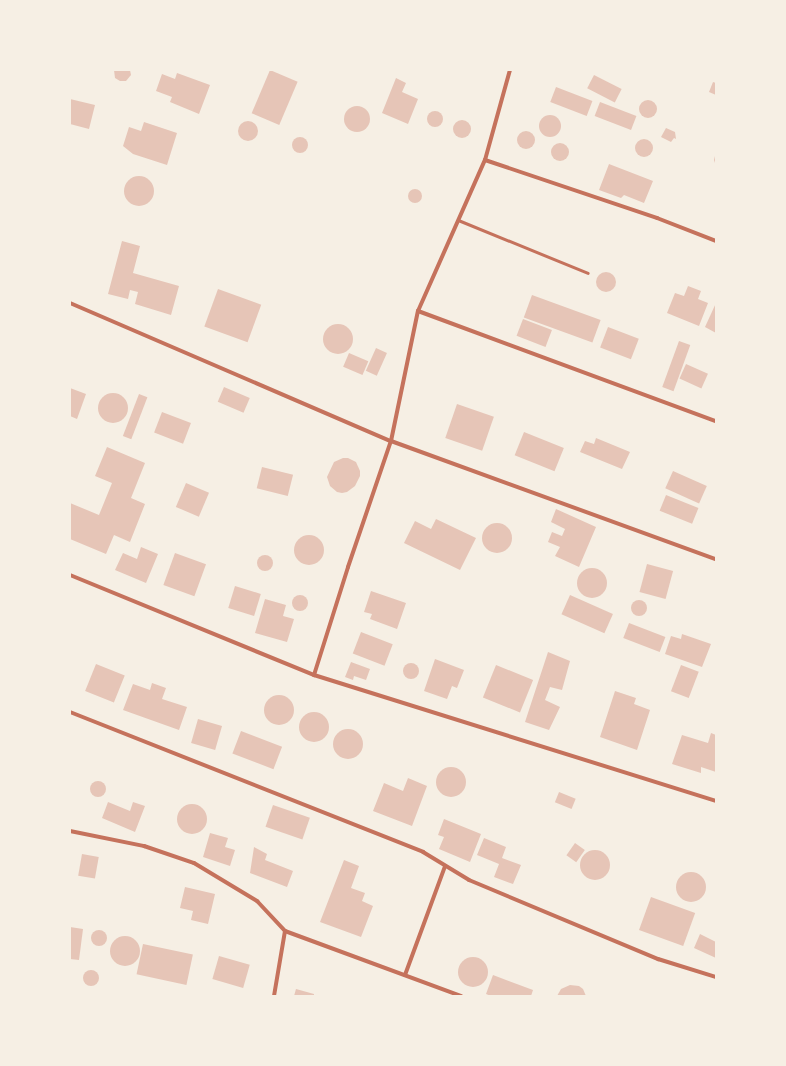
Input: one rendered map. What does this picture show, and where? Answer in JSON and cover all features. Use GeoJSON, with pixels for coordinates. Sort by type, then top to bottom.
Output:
{"type":"FeatureCollection","features":[{"type":"Feature","properties":{"kind":"street"},"geometry":{"type":"LineString","coordinates":[[314,675],[348,566],[392,441],[418,311],[485,160],[510,70]]}},
{"type":"Feature","properties":{"kind":"street"},"geometry":{"type":"LineString","coordinates":[[485,160],[657,218],[716,241]]}},
{"type":"Feature","properties":{"kind":"street"},"geometry":{"type":"LineString","coordinates":[[70,303],[392,441],[716,559]]}},
{"type":"Feature","properties":{"kind":"street"},"geometry":{"type":"LineString","coordinates":[[418,311],[716,421]]}},
{"type":"Feature","properties":{"kind":"street"},"geometry":{"type":"LineString","coordinates":[[70,575],[314,675],[716,801]]}},
{"type":"Feature","properties":{"kind":"street"},"geometry":{"type":"LineString","coordinates":[[70,712],[423,852],[469,880],[636,950],[716,977]]}},
{"type":"Feature","properties":{"kind":"street"},"geometry":{"type":"LineString","coordinates":[[70,831],[144,846],[194,863],[257,901],[285,931],[461,996]]}},
{"type":"Feature","properties":{"kind":"street"},"geometry":{"type":"LineString","coordinates":[[405,975],[445,866]]}},
{"type":"Feature","properties":{"kind":"street"},"geometry":{"type":"LineString","coordinates":[[274,996],[285,931]]}},
{"type":"Feature","properties":{"kind":"lane"},"geometry":{"type":"LineString","coordinates":[[458,220],[588,273]]}},
{"type":"Feature","properties":{"kind":"building"},"geometry":{"type":"Polygon","coordinates":[[[114,70],[130,70],[131,75],[126,81],[120,81],[115,78],[114,70]]]}},
{"type":"Feature","properties":{"kind":"building"},"geometry":{"type":"Polygon","coordinates":[[[270,70],[298,82],[279,125],[252,113],[270,70]]]}},
{"type":"Feature","properties":{"kind":"building"},"geometry":{"type":"Polygon","coordinates":[[[177,73],[210,85],[199,114],[170,102],[172,97],[156,91],[162,74],[175,79],[177,73]]]}},
{"type":"Feature","properties":{"kind":"building"},"geometry":{"type":"Polygon","coordinates":[[[594,75],[622,89],[615,102],[587,88],[594,75]]]}},
{"type":"Feature","properties":{"kind":"building"},"geometry":{"type":"Polygon","coordinates":[[[396,78],[406,83],[402,92],[418,99],[408,124],[382,113],[396,78]]]}},
{"type":"Feature","properties":{"kind":"building"},"geometry":{"type":"Polygon","coordinates":[[[713,82],[716,83],[716,95],[709,92],[713,82]]]}},
{"type":"Feature","properties":{"kind":"building"},"geometry":{"type":"Polygon","coordinates":[[[556,87],[592,101],[587,116],[550,102],[556,87]]]}},
{"type":"Feature","properties":{"kind":"building"},"geometry":{"type":"Polygon","coordinates":[[[70,99],[95,105],[89,129],[70,124],[70,99]]]}},
{"type":"Feature","properties":{"kind":"building"},"geometry":{"type":"Polygon","coordinates":[[[644,100],[652,100],[657,105],[655,116],[652,118],[644,118],[639,113],[639,105],[644,100]]]}},
{"type":"Feature","properties":{"kind":"building"},"geometry":{"type":"Polygon","coordinates":[[[600,102],[636,116],[631,130],[595,116],[600,102]]]}},
{"type":"Feature","properties":{"kind":"building"},"geometry":{"type":"Polygon","coordinates":[[[357,106],[366,110],[370,119],[366,128],[357,132],[348,128],[344,119],[348,110],[357,106]]]}},
{"type":"Feature","properties":{"kind":"building"},"geometry":{"type":"Polygon","coordinates":[[[432,111],[438,111],[443,116],[441,125],[438,127],[432,127],[427,122],[427,116],[432,111]]]}},
{"type":"Feature","properties":{"kind":"building"},"geometry":{"type":"Polygon","coordinates":[[[550,115],[558,118],[561,126],[558,134],[550,137],[542,134],[539,126],[542,118],[550,115]]]}},
{"type":"Feature","properties":{"kind":"building"},"geometry":{"type":"Polygon","coordinates":[[[462,120],[468,123],[471,129],[468,135],[462,138],[456,135],[453,129],[456,123],[462,120]]]}},
{"type":"Feature","properties":{"kind":"building"},"geometry":{"type":"Polygon","coordinates":[[[244,121],[252,121],[258,127],[258,135],[252,141],[244,141],[238,135],[238,127],[244,121]]]}},
{"type":"Feature","properties":{"kind":"building"},"geometry":{"type":"Polygon","coordinates":[[[144,122],[177,133],[167,165],[133,154],[123,146],[129,127],[141,131],[144,122]]]}},
{"type":"Feature","properties":{"kind":"building"},"geometry":{"type":"Polygon","coordinates":[[[666,128],[675,132],[676,139],[674,138],[671,142],[661,137],[666,128]]]}},
{"type":"Feature","properties":{"kind":"building"},"geometry":{"type":"Polygon","coordinates":[[[522,131],[530,131],[535,136],[533,147],[530,149],[522,149],[517,144],[517,136],[522,131]]]}},
{"type":"Feature","properties":{"kind":"building"},"geometry":{"type":"Polygon","coordinates":[[[300,137],[306,139],[308,145],[306,151],[300,153],[294,151],[292,145],[294,139],[300,137]]]}},
{"type":"Feature","properties":{"kind":"building"},"geometry":{"type":"Polygon","coordinates":[[[644,139],[650,142],[653,148],[650,154],[644,157],[638,154],[635,148],[638,142],[644,139]]]}},
{"type":"Feature","properties":{"kind":"building"},"geometry":{"type":"Polygon","coordinates":[[[556,143],[564,143],[569,148],[567,159],[564,161],[556,161],[551,156],[551,148],[556,143]]]}},
{"type":"Feature","properties":{"kind":"building"},"geometry":{"type":"Polygon","coordinates":[[[716,152],[716,166],[714,160],[716,152]]]}},
{"type":"Feature","properties":{"kind":"building"},"geometry":{"type":"Polygon","coordinates":[[[609,164],[653,181],[644,203],[624,195],[621,198],[599,190],[609,164]]]}},
{"type":"Feature","properties":{"kind":"building"},"geometry":{"type":"Polygon","coordinates":[[[139,176],[150,180],[154,191],[150,202],[139,206],[128,202],[124,191],[128,180],[139,176]]]}},
{"type":"Feature","properties":{"kind":"building"},"geometry":{"type":"Polygon","coordinates":[[[415,189],[420,191],[422,196],[420,201],[415,203],[410,201],[408,196],[410,191],[415,189]]]}},
{"type":"Feature","properties":{"kind":"building"},"geometry":{"type":"Polygon","coordinates":[[[122,241],[140,246],[133,273],[179,286],[171,315],[135,304],[138,292],[130,290],[128,299],[108,294],[122,241]]]}},
{"type":"Feature","properties":{"kind":"building"},"geometry":{"type":"Polygon","coordinates":[[[602,272],[610,272],[616,278],[616,286],[610,292],[602,292],[596,286],[596,278],[602,272]]]}},
{"type":"Feature","properties":{"kind":"building"},"geometry":{"type":"Polygon","coordinates":[[[688,286],[701,291],[698,299],[708,303],[699,326],[667,313],[675,293],[684,296],[688,286]]]}},
{"type":"Feature","properties":{"kind":"building"},"geometry":{"type":"Polygon","coordinates":[[[218,289],[261,305],[248,342],[204,327],[218,289]]]}},
{"type":"Feature","properties":{"kind":"building"},"geometry":{"type":"Polygon","coordinates":[[[532,295],[601,320],[592,343],[524,318],[532,295]]]}},
{"type":"Feature","properties":{"kind":"building"},"geometry":{"type":"Polygon","coordinates":[[[716,303],[716,333],[705,327],[716,303]]]}},
{"type":"Feature","properties":{"kind":"building"},"geometry":{"type":"Polygon","coordinates":[[[523,319],[552,330],[545,347],[517,336],[523,319]]]}},
{"type":"Feature","properties":{"kind":"building"},"geometry":{"type":"Polygon","coordinates":[[[338,324],[349,328],[353,339],[349,350],[338,354],[327,350],[323,339],[327,328],[338,324]]]}},
{"type":"Feature","properties":{"kind":"building"},"geometry":{"type":"Polygon","coordinates":[[[608,327],[639,339],[631,359],[600,348],[608,327]]]}},
{"type":"Feature","properties":{"kind":"building"},"geometry":{"type":"Polygon","coordinates":[[[679,341],[690,345],[674,391],[662,387],[679,341]]]}},
{"type":"Feature","properties":{"kind":"building"},"geometry":{"type":"Polygon","coordinates":[[[376,348],[387,353],[377,376],[366,371],[376,348]]]}},
{"type":"Feature","properties":{"kind":"building"},"geometry":{"type":"Polygon","coordinates":[[[349,353],[368,361],[362,375],[343,367],[349,353]]]}},
{"type":"Feature","properties":{"kind":"building"},"geometry":{"type":"Polygon","coordinates":[[[686,364],[708,374],[701,388],[679,379],[686,364]]]}},
{"type":"Feature","properties":{"kind":"building"},"geometry":{"type":"Polygon","coordinates":[[[224,387],[250,398],[244,413],[218,402],[224,387]]]}},
{"type":"Feature","properties":{"kind":"building"},"geometry":{"type":"Polygon","coordinates":[[[70,388],[86,394],[77,419],[70,416],[70,388]]]}},
{"type":"Feature","properties":{"kind":"building"},"geometry":{"type":"Polygon","coordinates":[[[113,393],[124,397],[128,408],[124,419],[113,423],[102,419],[98,408],[102,397],[113,393]]]}},
{"type":"Feature","properties":{"kind":"building"},"geometry":{"type":"Polygon","coordinates":[[[139,394],[147,397],[131,439],[123,436],[139,394]]]}},
{"type":"Feature","properties":{"kind":"building"},"geometry":{"type":"Polygon","coordinates":[[[457,404],[494,417],[482,451],[445,438],[457,404]]]}},
{"type":"Feature","properties":{"kind":"building"},"geometry":{"type":"Polygon","coordinates":[[[162,412],[191,423],[183,444],[154,433],[162,412]]]}},
{"type":"Feature","properties":{"kind":"building"},"geometry":{"type":"Polygon","coordinates":[[[524,432],[564,448],[555,471],[515,455],[524,432]]]}},
{"type":"Feature","properties":{"kind":"building"},"geometry":{"type":"Polygon","coordinates":[[[596,438],[630,452],[622,469],[580,452],[585,441],[594,444],[596,438]]]}},
{"type":"Feature","properties":{"kind":"building"},"geometry":{"type":"Polygon","coordinates":[[[107,447],[145,463],[131,498],[145,504],[130,542],[114,535],[106,554],[70,539],[70,503],[99,515],[112,483],[95,476],[107,447]]]}},
{"type":"Feature","properties":{"kind":"building"},"geometry":{"type":"Polygon","coordinates":[[[343,458],[348,458],[356,462],[360,471],[360,476],[355,486],[347,492],[342,493],[337,492],[330,486],[327,477],[334,462],[343,458]]]}},
{"type":"Feature","properties":{"kind":"building"},"geometry":{"type":"Polygon","coordinates":[[[262,467],[293,475],[288,496],[257,488],[262,467]]]}},
{"type":"Feature","properties":{"kind":"building"},"geometry":{"type":"Polygon","coordinates":[[[673,471],[707,486],[699,503],[665,488],[673,471]]]}},
{"type":"Feature","properties":{"kind":"building"},"geometry":{"type":"Polygon","coordinates":[[[186,483],[209,493],[199,517],[176,507],[186,483]]]}},
{"type":"Feature","properties":{"kind":"building"},"geometry":{"type":"Polygon","coordinates":[[[666,495],[698,508],[692,524],[660,511],[666,495]]]}},
{"type":"Feature","properties":{"kind":"building"},"geometry":{"type":"Polygon","coordinates":[[[556,509],[596,527],[579,567],[555,556],[560,547],[548,542],[552,532],[562,536],[565,529],[551,522],[556,509]]]}},
{"type":"Feature","properties":{"kind":"building"},"geometry":{"type":"Polygon","coordinates":[[[436,519],[476,538],[460,570],[404,543],[415,521],[431,529],[436,519]]]}},
{"type":"Feature","properties":{"kind":"building"},"geometry":{"type":"Polygon","coordinates":[[[497,523],[508,527],[512,538],[508,549],[497,553],[486,549],[482,538],[486,527],[497,523]]]}},
{"type":"Feature","properties":{"kind":"building"},"geometry":{"type":"Polygon","coordinates":[[[309,535],[320,539],[324,550],[320,561],[309,565],[298,561],[294,550],[298,539],[309,535]]]}},
{"type":"Feature","properties":{"kind":"building"},"geometry":{"type":"Polygon","coordinates":[[[141,547],[158,554],[146,583],[115,570],[123,553],[137,559],[141,547]]]}},
{"type":"Feature","properties":{"kind":"building"},"geometry":{"type":"Polygon","coordinates":[[[175,553],[206,564],[194,596],[163,585],[175,553]]]}},
{"type":"Feature","properties":{"kind":"building"},"geometry":{"type":"Polygon","coordinates":[[[262,555],[268,555],[273,560],[271,569],[268,571],[262,571],[257,566],[257,560],[262,555]]]}},
{"type":"Feature","properties":{"kind":"building"},"geometry":{"type":"Polygon","coordinates":[[[647,564],[673,571],[666,599],[639,592],[647,564]]]}},
{"type":"Feature","properties":{"kind":"building"},"geometry":{"type":"Polygon","coordinates":[[[592,568],[603,572],[607,583],[603,594],[592,598],[581,594],[577,583],[581,572],[592,568]]]}},
{"type":"Feature","properties":{"kind":"building"},"geometry":{"type":"Polygon","coordinates":[[[235,586],[261,594],[254,616],[228,608],[235,586]]]}},
{"type":"Feature","properties":{"kind":"building"},"geometry":{"type":"Polygon","coordinates":[[[371,591],[406,603],[397,629],[370,619],[372,614],[364,612],[371,591]]]}},
{"type":"Feature","properties":{"kind":"building"},"geometry":{"type":"Polygon","coordinates":[[[297,595],[303,595],[308,600],[306,609],[303,611],[297,611],[292,606],[292,600],[297,595]]]}},
{"type":"Feature","properties":{"kind":"building"},"geometry":{"type":"Polygon","coordinates":[[[570,595],[613,614],[604,633],[561,614],[570,595]]]}},
{"type":"Feature","properties":{"kind":"building"},"geometry":{"type":"Polygon","coordinates":[[[265,599],[286,605],[283,616],[294,619],[287,642],[255,633],[265,599]]]}},
{"type":"Feature","properties":{"kind":"building"},"geometry":{"type":"Polygon","coordinates":[[[636,600],[642,600],[647,605],[645,614],[642,616],[636,616],[631,611],[631,605],[636,600]]]}},
{"type":"Feature","properties":{"kind":"building"},"geometry":{"type":"Polygon","coordinates":[[[629,623],[665,637],[660,652],[623,638],[629,623]]]}},
{"type":"Feature","properties":{"kind":"building"},"geometry":{"type":"Polygon","coordinates":[[[361,632],[393,644],[384,666],[353,653],[361,632]]]}},
{"type":"Feature","properties":{"kind":"building"},"geometry":{"type":"Polygon","coordinates":[[[682,634],[711,644],[702,667],[665,654],[671,636],[681,639],[682,634]]]}},
{"type":"Feature","properties":{"kind":"building"},"geometry":{"type":"Polygon","coordinates":[[[548,652],[570,661],[562,690],[550,687],[545,700],[560,707],[549,730],[525,722],[548,652]]]}},
{"type":"Feature","properties":{"kind":"building"},"geometry":{"type":"Polygon","coordinates":[[[435,659],[464,670],[457,688],[452,686],[447,699],[424,691],[435,659]]]}},
{"type":"Feature","properties":{"kind":"building"},"geometry":{"type":"Polygon","coordinates":[[[351,662],[370,669],[366,680],[354,676],[353,680],[345,677],[351,662]]]}},
{"type":"Feature","properties":{"kind":"building"},"geometry":{"type":"Polygon","coordinates":[[[408,663],[414,663],[419,668],[417,677],[414,679],[408,679],[403,674],[403,668],[408,663]]]}},
{"type":"Feature","properties":{"kind":"building"},"geometry":{"type":"Polygon","coordinates":[[[96,664],[125,676],[114,703],[85,691],[96,664]]]}},
{"type":"Feature","properties":{"kind":"building"},"geometry":{"type":"Polygon","coordinates":[[[496,665],[533,680],[520,712],[483,697],[496,665]]]}},
{"type":"Feature","properties":{"kind":"building"},"geometry":{"type":"Polygon","coordinates":[[[681,665],[699,672],[689,698],[671,691],[681,665]]]}},
{"type":"Feature","properties":{"kind":"building"},"geometry":{"type":"Polygon","coordinates":[[[152,683],[166,688],[162,699],[187,707],[179,730],[123,710],[133,684],[150,690],[152,683]]]}},
{"type":"Feature","properties":{"kind":"building"},"geometry":{"type":"Polygon","coordinates":[[[615,691],[636,698],[634,704],[650,710],[637,750],[600,737],[615,691]]]}},
{"type":"Feature","properties":{"kind":"building"},"geometry":{"type":"Polygon","coordinates":[[[279,695],[290,699],[294,710],[290,721],[279,725],[268,721],[264,710],[268,699],[279,695]]]}},
{"type":"Feature","properties":{"kind":"building"},"geometry":{"type":"Polygon","coordinates":[[[314,712],[325,716],[329,727],[325,738],[314,742],[303,738],[299,727],[303,716],[314,712]]]}},
{"type":"Feature","properties":{"kind":"building"},"geometry":{"type":"Polygon","coordinates":[[[198,719],[222,726],[215,750],[191,743],[198,719]]]}},
{"type":"Feature","properties":{"kind":"building"},"geometry":{"type":"Polygon","coordinates":[[[348,729],[359,733],[363,744],[359,755],[348,759],[337,755],[333,744],[337,733],[348,729]]]}},
{"type":"Feature","properties":{"kind":"building"},"geometry":{"type":"Polygon","coordinates":[[[241,731],[282,747],[273,769],[232,753],[241,731]]]}},
{"type":"Feature","properties":{"kind":"building"},"geometry":{"type":"Polygon","coordinates":[[[711,733],[716,735],[716,772],[701,767],[701,773],[672,764],[682,735],[708,743],[711,733]]]}},
{"type":"Feature","properties":{"kind":"building"},"geometry":{"type":"Polygon","coordinates":[[[451,767],[462,771],[466,782],[462,793],[451,797],[440,793],[436,782],[440,771],[451,767]]]}},
{"type":"Feature","properties":{"kind":"building"},"geometry":{"type":"Polygon","coordinates":[[[408,778],[427,786],[412,826],[373,811],[384,783],[403,791],[408,778]]]}},
{"type":"Feature","properties":{"kind":"building"},"geometry":{"type":"Polygon","coordinates":[[[95,781],[101,781],[106,786],[104,795],[101,797],[95,797],[90,792],[90,786],[95,781]]]}},
{"type":"Feature","properties":{"kind":"building"},"geometry":{"type":"Polygon","coordinates":[[[559,792],[576,799],[572,809],[555,802],[559,792]]]}},
{"type":"Feature","properties":{"kind":"building"},"geometry":{"type":"Polygon","coordinates":[[[108,802],[130,811],[133,802],[145,806],[135,832],[102,818],[108,802]]]}},
{"type":"Feature","properties":{"kind":"building"},"geometry":{"type":"Polygon","coordinates":[[[192,804],[203,808],[207,819],[203,830],[192,834],[181,830],[177,819],[181,808],[192,804]]]}},
{"type":"Feature","properties":{"kind":"building"},"geometry":{"type":"Polygon","coordinates":[[[273,805],[310,818],[302,839],[266,827],[273,805]]]}},
{"type":"Feature","properties":{"kind":"building"},"geometry":{"type":"Polygon","coordinates":[[[444,819],[481,834],[470,862],[439,849],[444,837],[438,835],[444,819]]]}},
{"type":"Feature","properties":{"kind":"building"},"geometry":{"type":"Polygon","coordinates":[[[210,833],[228,838],[225,847],[235,850],[230,866],[203,857],[210,833]]]}},
{"type":"Feature","properties":{"kind":"building"},"geometry":{"type":"Polygon","coordinates":[[[484,838],[506,847],[502,858],[521,865],[513,884],[494,877],[499,864],[477,855],[484,838]]]}},
{"type":"Feature","properties":{"kind":"building"},"geometry":{"type":"Polygon","coordinates":[[[575,843],[585,850],[576,862],[566,855],[575,843]]]}},
{"type":"Feature","properties":{"kind":"building"},"geometry":{"type":"Polygon","coordinates":[[[254,847],[267,854],[265,860],[293,871],[287,887],[250,873],[254,847]]]}},
{"type":"Feature","properties":{"kind":"building"},"geometry":{"type":"Polygon","coordinates":[[[595,850],[606,854],[610,865],[606,876],[595,880],[584,876],[580,865],[584,854],[595,850]]]}},
{"type":"Feature","properties":{"kind":"building"},"geometry":{"type":"Polygon","coordinates":[[[82,854],[99,857],[95,879],[78,876],[82,854]]]}},
{"type":"Feature","properties":{"kind":"building"},"geometry":{"type":"Polygon","coordinates":[[[344,860],[359,866],[351,888],[365,893],[362,901],[373,906],[361,937],[320,922],[344,860]]]}},
{"type":"Feature","properties":{"kind":"building"},"geometry":{"type":"Polygon","coordinates":[[[691,872],[702,876],[706,887],[702,898],[691,902],[680,898],[676,887],[680,876],[691,872]]]}},
{"type":"Feature","properties":{"kind":"building"},"geometry":{"type":"Polygon","coordinates":[[[185,887],[215,894],[208,924],[191,920],[193,911],[180,908],[185,887]]]}},
{"type":"Feature","properties":{"kind":"building"},"geometry":{"type":"Polygon","coordinates":[[[651,897],[695,913],[683,946],[639,930],[651,897]]]}},
{"type":"Feature","properties":{"kind":"building"},"geometry":{"type":"Polygon","coordinates":[[[70,927],[83,929],[79,960],[70,959],[70,927]]]}},
{"type":"Feature","properties":{"kind":"building"},"geometry":{"type":"Polygon","coordinates":[[[96,930],[102,930],[107,935],[105,944],[102,946],[96,946],[91,941],[91,935],[96,930]]]}},
{"type":"Feature","properties":{"kind":"building"},"geometry":{"type":"Polygon","coordinates":[[[700,934],[716,942],[716,958],[694,948],[700,934]]]}},
{"type":"Feature","properties":{"kind":"building"},"geometry":{"type":"Polygon","coordinates":[[[125,936],[136,940],[140,951],[136,962],[125,966],[114,962],[110,951],[114,940],[125,936]]]}},
{"type":"Feature","properties":{"kind":"building"},"geometry":{"type":"Polygon","coordinates":[[[143,944],[193,955],[186,985],[137,974],[143,944]]]}},
{"type":"Feature","properties":{"kind":"building"},"geometry":{"type":"Polygon","coordinates":[[[219,956],[250,965],[243,988],[212,979],[219,956]]]}},
{"type":"Feature","properties":{"kind":"building"},"geometry":{"type":"Polygon","coordinates":[[[473,957],[484,961],[488,972],[484,983],[473,987],[462,983],[458,972],[462,961],[473,957]]]}},
{"type":"Feature","properties":{"kind":"building"},"geometry":{"type":"Polygon","coordinates":[[[88,970],[94,970],[99,975],[97,984],[94,986],[88,986],[83,981],[83,975],[88,970]]]}},
{"type":"Feature","properties":{"kind":"building"},"geometry":{"type":"Polygon","coordinates":[[[493,975],[533,990],[531,996],[491,996],[486,994],[493,975]]]}},
{"type":"Feature","properties":{"kind":"building"},"geometry":{"type":"Polygon","coordinates":[[[570,985],[579,986],[583,989],[586,996],[557,996],[561,989],[570,985]]]}},
{"type":"Feature","properties":{"kind":"building"},"geometry":{"type":"Polygon","coordinates":[[[296,989],[314,994],[314,996],[294,996],[296,989]]]}}]}
